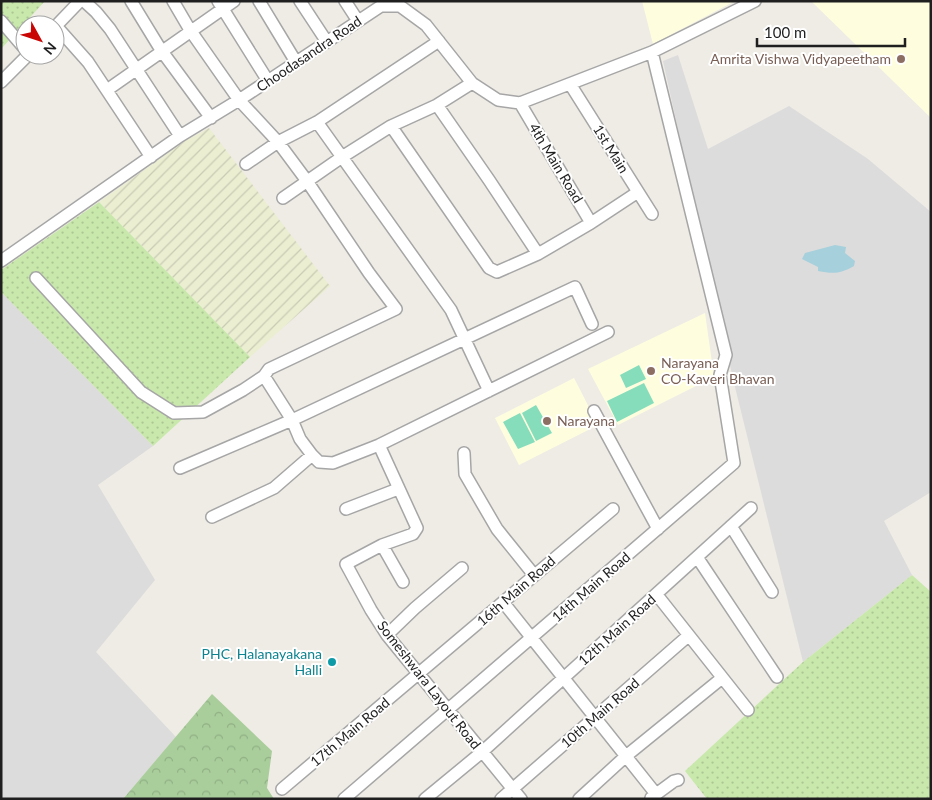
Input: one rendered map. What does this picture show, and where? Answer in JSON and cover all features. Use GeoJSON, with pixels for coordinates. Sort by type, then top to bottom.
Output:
{"type":"FeatureCollection","features":[{"type":"Feature","properties":{"kind":"street"},"geometry":{"type":"LineString","coordinates":[[65,17],[82,1],[96,12],[110,29],[180,136]]}},
{"type":"Feature","properties":{"kind":"street"},"geometry":{"type":"LineString","coordinates":[[131,1],[161,50],[211,118]]}},
{"type":"Feature","properties":{"kind":"street"},"geometry":{"type":"LineString","coordinates":[[36,278],[141,392],[174,413],[203,412],[243,390],[264,376],[269,369],[396,309],[278,142],[239,100],[172,1]]}},
{"type":"Feature","properties":{"kind":"street"},"geometry":{"type":"LineString","coordinates":[[107,90],[190,30],[220,5],[234,1]]}},
{"type":"Feature","properties":{"kind":"street"},"geometry":{"type":"LineString","coordinates":[[259,1],[296,62]]}},
{"type":"Feature","properties":{"kind":"street"},"geometry":{"type":"LineString","coordinates":[[300,1],[327,42]]}},
{"type":"Feature","properties":{"kind":"street"},"geometry":{"type":"LineString","coordinates":[[345,1],[358,21]]}},
{"type":"Feature","properties":{"kind":"street"},"geometry":{"type":"LineString","coordinates":[[520,103],[652,52],[755,1]]}},
{"type":"Feature","properties":{"kind":"street"},"geometry":{"type":"LineString","coordinates":[[220,5],[268,81]]}},
{"type":"Feature","properties":{"kind":"street","name":"Choodasandra Road"},"geometry":{"type":"LineString","coordinates":[[1,261],[180,136],[239,100],[381,6],[400,6],[426,25],[472,82],[498,100],[520,103]]}},
{"type":"Feature","properties":{"kind":"street"},"geometry":{"type":"LineString","coordinates":[[1,20],[15,37]]}},
{"type":"Feature","properties":{"kind":"street"},"geometry":{"type":"LineString","coordinates":[[65,38],[88,62],[151,157]]}},
{"type":"Feature","properties":{"kind":"street"},"geometry":{"type":"LineString","coordinates":[[246,164],[278,142],[317,122],[439,41]]}},
{"type":"Feature","properties":{"kind":"street","name":"14th Main Road"},"geometry":{"type":"LineString","coordinates":[[344,799],[734,463],[720,375],[726,355],[652,52]]}},
{"type":"Feature","properties":{"kind":"street"},"geometry":{"type":"LineString","coordinates":[[1,82],[18,65]]}},
{"type":"Feature","properties":{"kind":"street"},"geometry":{"type":"LineString","coordinates":[[283,198],[391,126],[436,105],[472,82]]}},
{"type":"Feature","properties":{"kind":"street","name":"1st Main"},"geometry":{"type":"LineString","coordinates":[[570,84],[652,214]]}},
{"type":"Feature","properties":{"kind":"street","name":"4th Main Road"},"geometry":{"type":"LineString","coordinates":[[520,103],[591,223]]}},
{"type":"Feature","properties":{"kind":"street"},"geometry":{"type":"LineString","coordinates":[[436,105],[538,254]]}},
{"type":"Feature","properties":{"kind":"street"},"geometry":{"type":"LineString","coordinates":[[317,122],[451,310],[489,392]]}},
{"type":"Feature","properties":{"kind":"street"},"geometry":{"type":"LineString","coordinates":[[391,126],[490,268],[497,272],[538,254],[591,223],[638,192]]}},
{"type":"Feature","properties":{"kind":"street"},"geometry":{"type":"LineString","coordinates":[[180,468],[292,420],[575,287],[592,324]]}},
{"type":"Feature","properties":{"kind":"street"},"geometry":{"type":"LineString","coordinates":[[264,376],[292,420],[300,439],[312,455],[319,462],[333,463],[379,445],[608,332]]}},
{"type":"Feature","properties":{"kind":"street"},"geometry":{"type":"LineString","coordinates":[[594,411],[658,529]]}},
{"type":"Feature","properties":{"kind":"street"},"geometry":{"type":"LineString","coordinates":[[379,445],[417,528],[413,534],[382,546],[403,582]]}},
{"type":"Feature","properties":{"kind":"street"},"geometry":{"type":"LineString","coordinates":[[464,453],[465,474],[498,529],[534,575]]}},
{"type":"Feature","properties":{"kind":"street"},"geometry":{"type":"LineString","coordinates":[[212,517],[274,488],[312,455]]}},
{"type":"Feature","properties":{"kind":"street"},"geometry":{"type":"LineString","coordinates":[[346,509],[398,489]]}},
{"type":"Feature","properties":{"kind":"street","name":"12th Main Road"},"geometry":{"type":"LineString","coordinates":[[425,799],[482,752],[751,508]]}},
{"type":"Feature","properties":{"kind":"street","name":"16th Main Road"},"geometry":{"type":"LineString","coordinates":[[419,674],[613,509]]}},
{"type":"Feature","properties":{"kind":"street"},"geometry":{"type":"LineString","coordinates":[[731,526],[772,592]]}},
{"type":"Feature","properties":{"kind":"street","name":"Someshwara Layout Road"},"geometry":{"type":"LineString","coordinates":[[382,546],[346,564],[366,602],[387,635],[522,799]]}},
{"type":"Feature","properties":{"kind":"street"},"geometry":{"type":"LineString","coordinates":[[697,557],[777,677]]}},
{"type":"Feature","properties":{"kind":"street"},"geometry":{"type":"LineString","coordinates":[[387,635],[462,568]]}},
{"type":"Feature","properties":{"kind":"street"},"geometry":{"type":"LineString","coordinates":[[657,595],[748,710]]}},
{"type":"Feature","properties":{"kind":"street"},"geometry":{"type":"LineString","coordinates":[[503,602],[626,756],[653,796],[678,780]]}},
{"type":"Feature","properties":{"kind":"street","name":"10th Main Road"},"geometry":{"type":"LineString","coordinates":[[501,799],[688,636]]}},
{"type":"Feature","properties":{"kind":"street","name":"17th Main Road"},"geometry":{"type":"LineString","coordinates":[[282,789],[419,674]]}},
{"type":"Feature","properties":{"kind":"street"},"geometry":{"type":"LineString","coordinates":[[579,799],[626,756],[722,678]]}},
{"type":"Feature","properties":{"kind":"shaded area","name":"Amrita Vishwa Vidyapeetham"},"geometry":{"type":"Polygon","coordinates":[[[642,1],[735,1],[653,44],[642,1]]]}},
{"type":"Feature","properties":{"kind":"shaded area","name":"Amrita Vishwa Vidyapeetham"},"geometry":{"type":"Polygon","coordinates":[[[811,1],[931,1],[931,118],[811,1]]]}},
{"type":"Feature","properties":{"kind":"shaded area"},"geometry":{"type":"Polygon","coordinates":[[[678,55],[708,149],[789,106],[868,159],[931,212],[931,492],[884,521],[912,575],[803,662],[733,379],[663,61],[678,55]]]}},
{"type":"Feature","properties":{"kind":"shaded area"},"geometry":{"type":"Polygon","coordinates":[[[209,128],[330,286],[250,357],[99,202],[185,141],[209,128]]]}},
{"type":"Feature","properties":{"kind":"shaded area"},"geometry":{"type":"Polygon","coordinates":[[[1,292],[153,446],[98,485],[155,580],[96,652],[176,737],[123,799],[1,799],[1,292]]]}},
{"type":"Feature","properties":{"kind":"shaded area","name":"Narayana CO-Kaveri Bhavan"},"geometry":{"type":"Polygon","coordinates":[[[705,313],[714,377],[618,425],[588,369],[705,313]]]}},
{"type":"Feature","properties":{"kind":"shaded area","name":"Narayana"},"geometry":{"type":"Polygon","coordinates":[[[574,378],[598,425],[519,465],[495,418],[574,378]]]}},
{"type":"Feature","properties":{"kind":"green space"},"geometry":{"type":"Polygon","coordinates":[[[1,1],[45,1],[32,15],[15,15],[15,34],[1,49],[1,1]]]}},
{"type":"Feature","properties":{"kind":"green space"},"geometry":{"type":"Polygon","coordinates":[[[99,202],[250,357],[153,446],[1,292],[1,270],[99,202]]]}},
{"type":"Feature","properties":{"kind":"green space"},"geometry":{"type":"Polygon","coordinates":[[[639,365],[646,379],[626,388],[620,375],[639,365]]]}},
{"type":"Feature","properties":{"kind":"green space"},"geometry":{"type":"Polygon","coordinates":[[[644,383],[654,403],[617,422],[607,401],[644,383]]]}},
{"type":"Feature","properties":{"kind":"green space"},"geometry":{"type":"Polygon","coordinates":[[[536,405],[552,433],[536,441],[522,413],[536,405]]]}},
{"type":"Feature","properties":{"kind":"green space"},"geometry":{"type":"Polygon","coordinates":[[[520,413],[535,442],[518,449],[503,422],[520,413]]]}},
{"type":"Feature","properties":{"kind":"green space"},"geometry":{"type":"Polygon","coordinates":[[[912,575],[931,592],[931,799],[707,799],[685,771],[803,662],[912,575]]]}},
{"type":"Feature","properties":{"kind":"green space"},"geometry":{"type":"Polygon","coordinates":[[[212,694],[272,751],[267,788],[274,799],[123,799],[212,694]]]}},
{"type":"Feature","properties":{"kind":"water"},"geometry":{"type":"Polygon","coordinates":[[[835,245],[846,247],[845,253],[855,261],[854,266],[845,271],[828,273],[818,271],[818,267],[802,259],[805,253],[835,245]]]}},
{"type":"Feature","properties":{"kind":"place","name":"Amrita Vishwa Vidyapeetham"},"geometry":{"type":"Point","coordinates":[901,59]}},
{"type":"Feature","properties":{"kind":"place","name":"Narayana CO-Kaveri Bhavan"},"geometry":{"type":"Point","coordinates":[651,371]}},
{"type":"Feature","properties":{"kind":"place","name":"Narayana"},"geometry":{"type":"Point","coordinates":[547,421]}},
{"type":"Feature","properties":{"kind":"place","name":"PHC, Halanayakana Halli"},"geometry":{"type":"Point","coordinates":[332,662]}}]}
